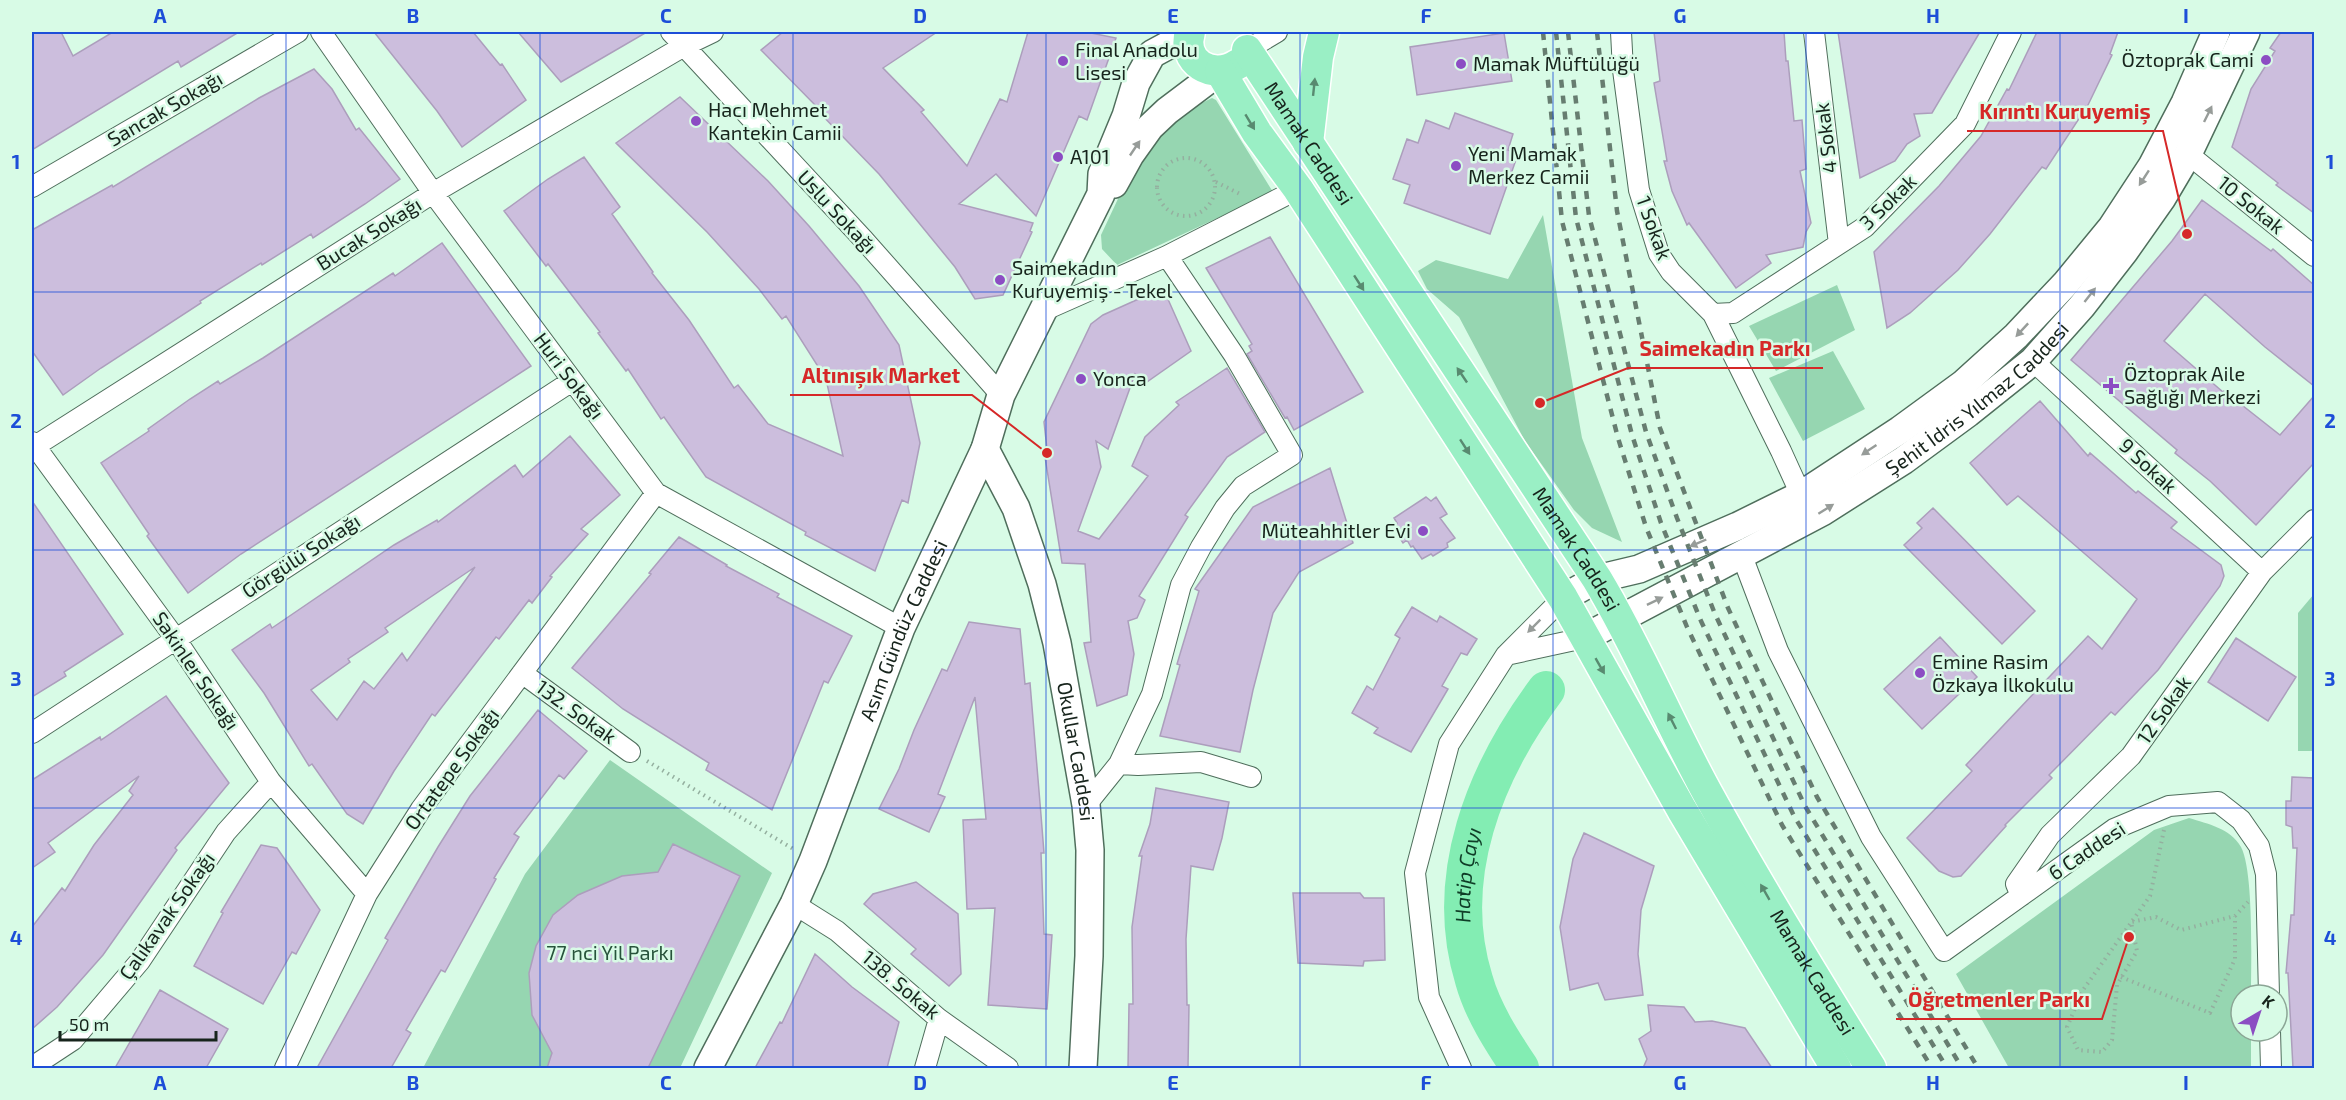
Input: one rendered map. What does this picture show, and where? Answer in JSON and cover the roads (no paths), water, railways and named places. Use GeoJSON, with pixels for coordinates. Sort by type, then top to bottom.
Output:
{"type":"FeatureCollection","features":[{"type":"Feature","properties":{"kind":"main road"},"geometry":{"type":"LineString","coordinates":[[1189,32],[1188,44],[1195,61],[1211,71],[1220,71],[1238,64],[1247,41]]}},
{"type":"Feature","properties":{"kind":"main road"},"geometry":{"type":"LineString","coordinates":[[1308,143],[1318,57],[1324,32]]}},
{"type":"Feature","properties":{"kind":"main road","name":"Mamak Caddesi"},"geometry":{"type":"LineString","coordinates":[[1247,41],[1308,143],[1598,579],[1620,617],[1707,792],[1800,955],[1871,1068]]}},
{"type":"Feature","properties":{"kind":"main road","name":"Mamak Caddesi"},"geometry":{"type":"LineString","coordinates":[[1220,71],[1257,133],[1298,189],[1563,598],[1682,810],[1836,1068]]}},
{"type":"Feature","properties":{"kind":"street","name":"Sancak Sokağı"},"geometry":{"type":"LineString","coordinates":[[32,187],[298,32]]}},
{"type":"Feature","properties":{"kind":"street","name":"Huri Sokağı"},"geometry":{"type":"LineString","coordinates":[[321,32],[433,194],[656,493],[901,628]]}},
{"type":"Feature","properties":{"kind":"street","name":"Bucak Sokağı"},"geometry":{"type":"LineString","coordinates":[[32,445],[678,39],[713,32]]}},
{"type":"Feature","properties":{"kind":"street","name":"Asım Gündüz Caddesi"},"geometry":{"type":"LineString","coordinates":[[708,1068],[794,903],[813,861],[901,628],[985,449],[1000,395],[1045,310],[1101,194],[1102,174],[1126,116],[1136,83],[1152,54],[1189,32]]}},
{"type":"Feature","properties":{"kind":"street"},"geometry":{"type":"LineString","coordinates":[[1247,41],[1277,32]]}},
{"type":"Feature","properties":{"kind":"street","name":"1 Sokak"},"geometry":{"type":"LineString","coordinates":[[1621,32],[1623,70],[1639,190],[1659,254],[1671,272],[1713,314],[1801,495]]}},
{"type":"Feature","properties":{"kind":"street","name":"4 Sokak"},"geometry":{"type":"LineString","coordinates":[[1814,32],[1839,244]]}},
{"type":"Feature","properties":{"kind":"street","name":"3 Sokak"},"geometry":{"type":"LineString","coordinates":[[1713,314],[1733,314],[1865,227],[1965,124],[2011,32]]}},
{"type":"Feature","properties":{"kind":"street","name":"Şehit İdris Yılmaz Caddesi"},"geometry":{"type":"LineString","coordinates":[[1563,598],[1598,579],[1639,569],[1738,526],[1801,495],[1900,430],[1963,384],[2016,336],[2066,283],[2112,227],[2152,166],[2185,103],[2216,32]]}},
{"type":"Feature","properties":{"kind":"street","name":"Şehit İdris Yılmaz Caddesi"},"geometry":{"type":"LineString","coordinates":[[1584,638],[1822,512],[1904,459],[1968,413],[2033,361],[2082,306],[2162,198],[2188,154],[2246,32]]}},
{"type":"Feature","properties":{"kind":"street","name":"Uslu Sokağı"},"geometry":{"type":"LineString","coordinates":[[678,39],[864,240],[1000,395]]}},
{"type":"Feature","properties":{"kind":"street","name":"Asım Gündüz Caddesi"},"geometry":{"type":"LineString","coordinates":[[1101,194],[1109,190],[1118,180],[1130,155],[1150,127],[1167,111],[1220,71]]}},
{"type":"Feature","properties":{"kind":"street","name":"10 Sokak"},"geometry":{"type":"LineString","coordinates":[[2188,154],[2314,256]]}},
{"type":"Feature","properties":{"kind":"street"},"geometry":{"type":"LineString","coordinates":[[1045,310],[1167,256],[1298,189]]}},
{"type":"Feature","properties":{"kind":"street"},"geometry":{"type":"LineString","coordinates":[[1086,805],[1119,764],[1152,694],[1181,585],[1201,547],[1225,508],[1243,486],[1292,455],[1234,355],[1167,256]]}},
{"type":"Feature","properties":{"kind":"street","name":"9 Sokak"},"geometry":{"type":"LineString","coordinates":[[2033,361],[2262,572]]}},
{"type":"Feature","properties":{"kind":"street","name":"Görgülü Sokağı"},"geometry":{"type":"LineString","coordinates":[[32,733],[572,381]]}},
{"type":"Feature","properties":{"kind":"street","name":"Sakinler Sokağı"},"geometry":{"type":"LineString","coordinates":[[32,445],[175,638],[271,782],[368,894]]}},
{"type":"Feature","properties":{"kind":"street","name":"Okullar Caddesi"},"geometry":{"type":"LineString","coordinates":[[985,449],[1016,508],[1042,584],[1057,643],[1086,805],[1090,850],[1083,1068]]}},
{"type":"Feature","properties":{"kind":"street","name":"Ortatepe Sokağı"},"geometry":{"type":"LineString","coordinates":[[285,1068],[368,894],[422,809],[656,493]]}},
{"type":"Feature","properties":{"kind":"street","name":"12 Sokak"},"geometry":{"type":"LineString","coordinates":[[2021,896],[2016,884],[2050,835],[2132,756],[2262,572],[2314,520]]}},
{"type":"Feature","properties":{"kind":"street","name":"6 Caddesi"},"geometry":{"type":"LineString","coordinates":[[1742,556],[1778,651],[1871,837],[1944,951],[2114,829],[2169,806],[2218,802],[2241,820],[2259,846],[2266,882],[2269,983]]}},
{"type":"Feature","properties":{"kind":"street"},"geometry":{"type":"LineString","coordinates":[[1461,1068],[1429,997],[1415,873],[1449,744],[1506,655],[1563,598]]}},
{"type":"Feature","properties":{"kind":"street"},"geometry":{"type":"LineString","coordinates":[[1506,655],[1584,638]]}},
{"type":"Feature","properties":{"kind":"street","name":"132. Sokak"},"geometry":{"type":"LineString","coordinates":[[522,673],[630,752]]}},
{"type":"Feature","properties":{"kind":"street"},"geometry":{"type":"LineString","coordinates":[[1119,764],[1201,762],[1251,777]]}},
{"type":"Feature","properties":{"kind":"street","name":"Çalıkavak Sokağı"},"geometry":{"type":"LineString","coordinates":[[32,1067],[73,1040],[140,961],[226,832],[271,782]]}},
{"type":"Feature","properties":{"kind":"street","name":"138. Sokak"},"geometry":{"type":"LineString","coordinates":[[794,903],[837,931],[939,1018],[1008,1068]]}},
{"type":"Feature","properties":{"kind":"street"},"geometry":{"type":"LineString","coordinates":[[925,1068],[939,1018]]}},
{"type":"Feature","properties":{"kind":"street"},"geometry":{"type":"LineString","coordinates":[[2270,1043],[2271,1068]]}},
{"type":"Feature","properties":{"kind":"waterway","name":"Hatip Çayı"},"geometry":{"type":"LineString","coordinates":[[1520,1068],[1494,1026],[1478,992],[1465,941],[1463,903],[1467,865],[1475,827],[1488,791],[1505,755],[1546,690]]}},
{"type":"Feature","properties":{"kind":"railway"},"geometry":{"type":"LineString","coordinates":[[1543,32],[1562,221],[1618,438],[1646,527],[1687,627],[1782,825],[1932,1068]]}},
{"type":"Feature","properties":{"kind":"railway"},"geometry":{"type":"LineString","coordinates":[[1556,32],[1576,218],[1632,435],[1661,523],[1701,621],[1794,816],[1947,1068]]}},
{"type":"Feature","properties":{"kind":"railway"},"geometry":{"type":"LineString","coordinates":[[1568,32],[1589,216],[1646,432],[1677,518],[1715,614],[1805,806],[1962,1068]]}},
{"type":"Feature","properties":{"kind":"railway"},"geometry":{"type":"LineString","coordinates":[[1597,32],[1617,211],[1660,428],[1728,608],[1817,797],[1978,1068]]}},
{"type":"Feature","properties":{"kind":"place","name":"Öztoprak Cami"},"geometry":{"type":"Point","coordinates":[2266,60]}},
{"type":"Feature","properties":{"kind":"place","name":"Final Anadolu Lisesi"},"geometry":{"type":"Point","coordinates":[1063,61]}},
{"type":"Feature","properties":{"kind":"place","name":"Mamak Müftülüğü"},"geometry":{"type":"Point","coordinates":[1461,64]}},
{"type":"Feature","properties":{"kind":"place","name":"Hacı Mehmet Kantekin Camii"},"geometry":{"type":"Point","coordinates":[696,121]}},
{"type":"Feature","properties":{"kind":"place","name":"A101"},"geometry":{"type":"Point","coordinates":[1058,157]}},
{"type":"Feature","properties":{"kind":"place","name":"Yeni Mamak Merkez Camii"},"geometry":{"type":"Point","coordinates":[1456,166]}},
{"type":"Feature","properties":{"kind":"place","name":"Kırıntı Kuruyemiş"},"geometry":{"type":"Point","coordinates":[2187,234]}},
{"type":"Feature","properties":{"kind":"place","name":"Saimekadın Kuruyemiş - Tekel"},"geometry":{"type":"Point","coordinates":[1000,280]}},
{"type":"Feature","properties":{"kind":"place","name":"Yonca"},"geometry":{"type":"Point","coordinates":[1081,379]}},
{"type":"Feature","properties":{"kind":"place","name":"Öztoprak Aile Sağlığı Merkezi"},"geometry":{"type":"Point","coordinates":[2111,386]}},
{"type":"Feature","properties":{"kind":"place","name":"Saimekadın Parkı"},"geometry":{"type":"Point","coordinates":[1540,403]}},
{"type":"Feature","properties":{"kind":"place","name":"Altınışık Market"},"geometry":{"type":"Point","coordinates":[1047,453]}},
{"type":"Feature","properties":{"kind":"place","name":"Müteahhitler Evi"},"geometry":{"type":"Point","coordinates":[1423,531]}},
{"type":"Feature","properties":{"kind":"place","name":"Emine Rasim Özkaya İlkokulu"},"geometry":{"type":"Point","coordinates":[1920,673]}},
{"type":"Feature","properties":{"kind":"place","name":"Öğretmenler Parkı"},"geometry":{"type":"Point","coordinates":[2129,937]}},
{"type":"Feature","properties":{"kind":"park label","name":"77 nci Yil Parkı"},"geometry":{"type":"Point","coordinates":[610,953]}}]}
